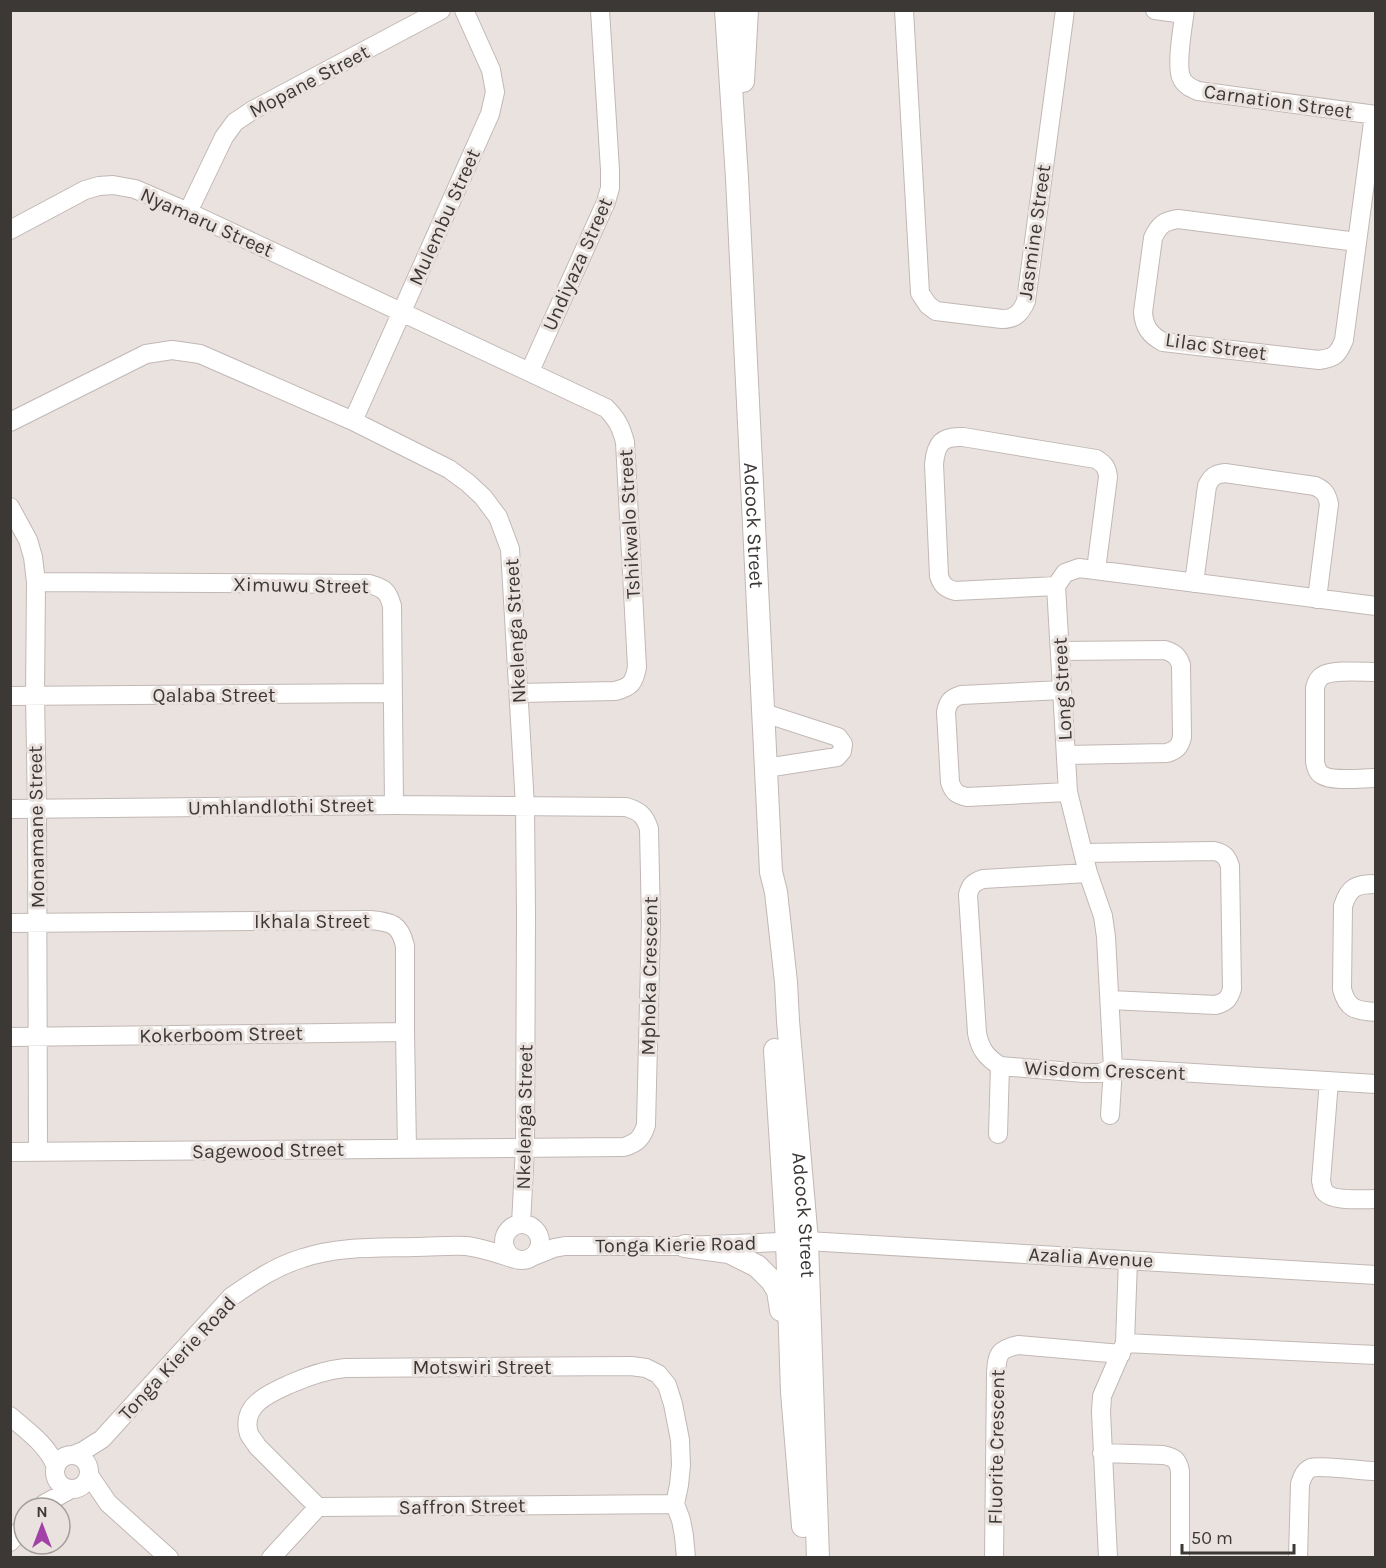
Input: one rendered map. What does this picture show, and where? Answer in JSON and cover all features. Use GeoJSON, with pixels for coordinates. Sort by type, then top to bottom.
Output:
{"type":"FeatureCollection","features":[{"type":"Feature","properties":{"kind":"main road","name":"Adcock Street"},"geometry":{"type":"LineString","coordinates":[[726,10],[737,178],[771,872],[776,892],[786,982],[797,1241],[818,1557]]}},
{"type":"Feature","properties":{"kind":"main road","name":"Adcock Street"},"geometry":{"type":"LineString","coordinates":[[737,178],[747,10]]}},
{"type":"Feature","properties":{"kind":"main road","name":"Adcock Street"},"geometry":{"type":"LineString","coordinates":[[797,1241],[792,1392],[806,1557]]}},
{"type":"Feature","properties":{"kind":"main road"},"geometry":{"type":"LineString","coordinates":[[685,1246],[729,1252],[757,1266],[772,1281],[778,1291],[780,1301],[785,1358],[792,1392]]}},
{"type":"Feature","properties":{"kind":"street","name":"Mopane Street"},"geometry":{"type":"LineString","coordinates":[[188,212],[224,137],[235,122],[253,110],[441,10]]}},
{"type":"Feature","properties":{"kind":"street","name":"Mulembu Street"},"geometry":{"type":"LineString","coordinates":[[353,421],[490,114],[495,92],[491,70],[464,10]]}},
{"type":"Feature","properties":{"kind":"street","name":"Undiyaza Street"},"geometry":{"type":"LineString","coordinates":[[530,371],[606,202],[610,188],[600,10]]}},
{"type":"Feature","properties":{"kind":"street","name":"Jasmine Street"},"geometry":{"type":"LineString","coordinates":[[904,10],[920,293],[928,305],[936,311],[1002,319],[1016,316],[1026,302],[1065,10]]}},
{"type":"Feature","properties":{"kind":"street"},"geometry":{"type":"LineString","coordinates":[[1155,10],[1185,12]]}},
{"type":"Feature","properties":{"kind":"street","name":"Carnation Street"},"geometry":{"type":"LineString","coordinates":[[1185,12],[1179,67],[1181,78],[1188,87],[1198,91],[1375,115]]}},
{"type":"Feature","properties":{"kind":"street","name":"Lilac Street"},"geometry":{"type":"LineString","coordinates":[[1357,242],[1178,219],[1167,220],[1158,227],[1153,238],[1143,322],[1154,337],[1163,342],[1319,360],[1330,358],[1340,351],[1344,340],[1375,115]]}},
{"type":"Feature","properties":{"kind":"street","name":"Nyamaru Street"},"geometry":{"type":"LineString","coordinates":[[10,230],[85,190],[113,185],[135,189],[402,312]]}},
{"type":"Feature","properties":{"kind":"street","name":"Tshikwalo Street"},"geometry":{"type":"LineString","coordinates":[[402,312],[606,408],[616,418],[621,428],[625,442],[637,667],[635,679],[627,688],[615,691],[519,693]]}},
{"type":"Feature","properties":{"kind":"street","name":"Nkelenga Street"},"geometry":{"type":"LineString","coordinates":[[10,422],[146,354],[172,350],[200,354],[353,421],[449,469],[483,497],[498,517],[510,549],[525,806],[523,1228]]}},
{"type":"Feature","properties":{"kind":"street"},"geometry":{"type":"LineString","coordinates":[[1096,570],[1108,477],[1103,463],[1096,459],[963,437],[952,436],[942,441],[935,451],[934,464],[939,576],[941,583],[947,589],[955,591],[1056,586],[1065,573],[1079,568],[1376,606]]}},
{"type":"Feature","properties":{"kind":"street"},"geometry":{"type":"LineString","coordinates":[[1194,583],[1208,486],[1217,474],[1225,473],[1315,486],[1323,490],[1329,504],[1317,598]]}},
{"type":"Feature","properties":{"kind":"street","name":"Monamane Street"},"geometry":{"type":"LineString","coordinates":[[10,507],[28,540],[36,582],[34,696],[37,809],[38,1152]]}},
{"type":"Feature","properties":{"kind":"street","name":"Ximuwu Street"},"geometry":{"type":"LineString","coordinates":[[36,582],[369,584],[380,587],[389,595],[392,606],[394,805]]}},
{"type":"Feature","properties":{"kind":"street","name":"Long Street"},"geometry":{"type":"LineString","coordinates":[[1056,586],[1068,792],[1088,873],[1103,916],[1106,937],[1113,1068],[1110,1115]]}},
{"type":"Feature","properties":{"kind":"street"},"geometry":{"type":"LineString","coordinates":[[1060,651],[1165,650],[1173,652],[1181,665],[1182,737],[1175,751],[1066,755]]}},
{"type":"Feature","properties":{"kind":"street"},"geometry":{"type":"LineString","coordinates":[[1376,672],[1330,673],[1323,675],[1317,681],[1315,688],[1315,762],[1317,770],[1323,776],[1376,778]]}},
{"type":"Feature","properties":{"kind":"street"},"geometry":{"type":"LineString","coordinates":[[1062,690],[961,695],[953,698],[948,703],[946,712],[950,782],[953,790],[967,797],[1068,792]]}},
{"type":"Feature","properties":{"kind":"street","name":"Qalaba Street"},"geometry":{"type":"LineString","coordinates":[[10,696],[393,693]]}},
{"type":"Feature","properties":{"kind":"street"},"geometry":{"type":"LineString","coordinates":[[764,713],[838,737],[843,744],[842,752],[837,757],[766,768]]}},
{"type":"Feature","properties":{"kind":"street","name":"Umhlandlothi Street"},"geometry":{"type":"LineString","coordinates":[[10,809],[525,806]]}},
{"type":"Feature","properties":{"kind":"street","name":"Mphoka Crescent"},"geometry":{"type":"LineString","coordinates":[[525,806],[626,807],[637,810],[645,818],[649,829],[651,922],[646,1125],[643,1136],[635,1144],[624,1147],[525,1148]]}},
{"type":"Feature","properties":{"kind":"street"},"geometry":{"type":"LineString","coordinates":[[1083,853],[1214,851],[1228,858],[1230,866],[1232,989],[1230,997],[1224,1003],[1216,1005],[1110,1000]]}},
{"type":"Feature","properties":{"kind":"street","name":"Wisdom Crescent"},"geometry":{"type":"LineString","coordinates":[[1088,873],[983,879],[975,881],[970,887],[968,895],[976,1033],[980,1047],[988,1059],[1000,1066],[1084,1073],[1100,1073],[1113,1068],[1376,1084]]}},
{"type":"Feature","properties":{"kind":"street"},"geometry":{"type":"LineString","coordinates":[[1376,884],[1354,887],[1346,895],[1343,906],[1342,989],[1345,1000],[1353,1008],[1376,1012]]}},
{"type":"Feature","properties":{"kind":"street","name":"Ikhala Street"},"geometry":{"type":"LineString","coordinates":[[10,923],[370,920],[387,922],[398,928],[405,946],[407,1149]]}},
{"type":"Feature","properties":{"kind":"street","name":"Kokerboom Street"},"geometry":{"type":"LineString","coordinates":[[10,1037],[405,1032]]}},
{"type":"Feature","properties":{"kind":"street"},"geometry":{"type":"LineString","coordinates":[[998,1134],[1000,1066]]}},
{"type":"Feature","properties":{"kind":"street"},"geometry":{"type":"LineString","coordinates":[[1329,1081],[1321,1181],[1323,1190],[1328,1196],[1336,1198],[1376,1199]]}},
{"type":"Feature","properties":{"kind":"street","name":"Sagewood Street"},"geometry":{"type":"LineString","coordinates":[[10,1152],[525,1148]]}},
{"type":"Feature","properties":{"kind":"street"},"geometry":{"type":"LineString","coordinates":[[523,1228],[540,1242],[534,1256],[525,1260],[515,1259],[507,1253],[504,1244],[506,1234],[523,1228]]}},
{"type":"Feature","properties":{"kind":"street","name":"Tonga Kierie Road"},"geometry":{"type":"LineString","coordinates":[[63,1462],[102,1439],[231,1297],[271,1271],[327,1252],[350,1249],[466,1246],[523,1228],[565,1246]]}},
{"type":"Feature","properties":{"kind":"street","name":"Tonga Kierie Road"},"geometry":{"type":"LineString","coordinates":[[534,1256],[565,1246],[685,1246],[797,1241]]}},
{"type":"Feature","properties":{"kind":"street","name":"Azalia Avenue"},"geometry":{"type":"LineString","coordinates":[[797,1241],[1376,1275]]}},
{"type":"Feature","properties":{"kind":"street","name":"Tonga Kierie Road"},"geometry":{"type":"LineString","coordinates":[[466,1246],[515,1259]]}},
{"type":"Feature","properties":{"kind":"street"},"geometry":{"type":"LineString","coordinates":[[1108,1557],[1102,1453],[1102,1396],[1123,1349],[1128,1260]]}},
{"type":"Feature","properties":{"kind":"street","name":"Fluorite Crescent"},"geometry":{"type":"LineString","coordinates":[[994,1557],[996,1363],[999,1353],[1005,1347],[1018,1345],[1376,1355]]}},
{"type":"Feature","properties":{"kind":"street","name":"Motswiri Street"},"geometry":{"type":"LineString","coordinates":[[318,1507],[257,1446],[249,1434],[248,1422],[251,1411],[258,1401],[312,1374],[328,1370],[356,1368],[631,1366],[646,1368],[658,1374],[667,1385],[673,1404],[680,1440],[681,1465],[675,1504],[683,1528],[686,1557]]}},
{"type":"Feature","properties":{"kind":"street"},"geometry":{"type":"LineString","coordinates":[[10,1416],[63,1462]]}},
{"type":"Feature","properties":{"kind":"street","name":"Tonga Kierie Road"},"geometry":{"type":"LineString","coordinates":[[89,1473],[102,1439]]}},
{"type":"Feature","properties":{"kind":"street"},"geometry":{"type":"LineString","coordinates":[[1102,1453],[1172,1456],[1178,1462],[1180,1471],[1180,1557]]}},
{"type":"Feature","properties":{"kind":"street"},"geometry":{"type":"LineString","coordinates":[[63,1462],[82,1458],[86,1461],[89,1473],[108,1503],[169,1557]]}},
{"type":"Feature","properties":{"kind":"street"},"geometry":{"type":"LineString","coordinates":[[63,1462],[57,1480],[61,1485],[108,1503]]}},
{"type":"Feature","properties":{"kind":"street"},"geometry":{"type":"LineString","coordinates":[[47,1496],[63,1462]]}},
{"type":"Feature","properties":{"kind":"street"},"geometry":{"type":"LineString","coordinates":[[1298,1557],[1300,1484],[1303,1475],[1311,1468],[1320,1467],[1376,1472]]}},
{"type":"Feature","properties":{"kind":"street"},"geometry":{"type":"LineString","coordinates":[[60,1496],[83,1486],[89,1473]]}},
{"type":"Feature","properties":{"kind":"street","name":"Saffron Street"},"geometry":{"type":"LineString","coordinates":[[318,1507],[675,1504]]}},
{"type":"Feature","properties":{"kind":"street"},"geometry":{"type":"LineString","coordinates":[[271,1557],[318,1507]]}}]}
